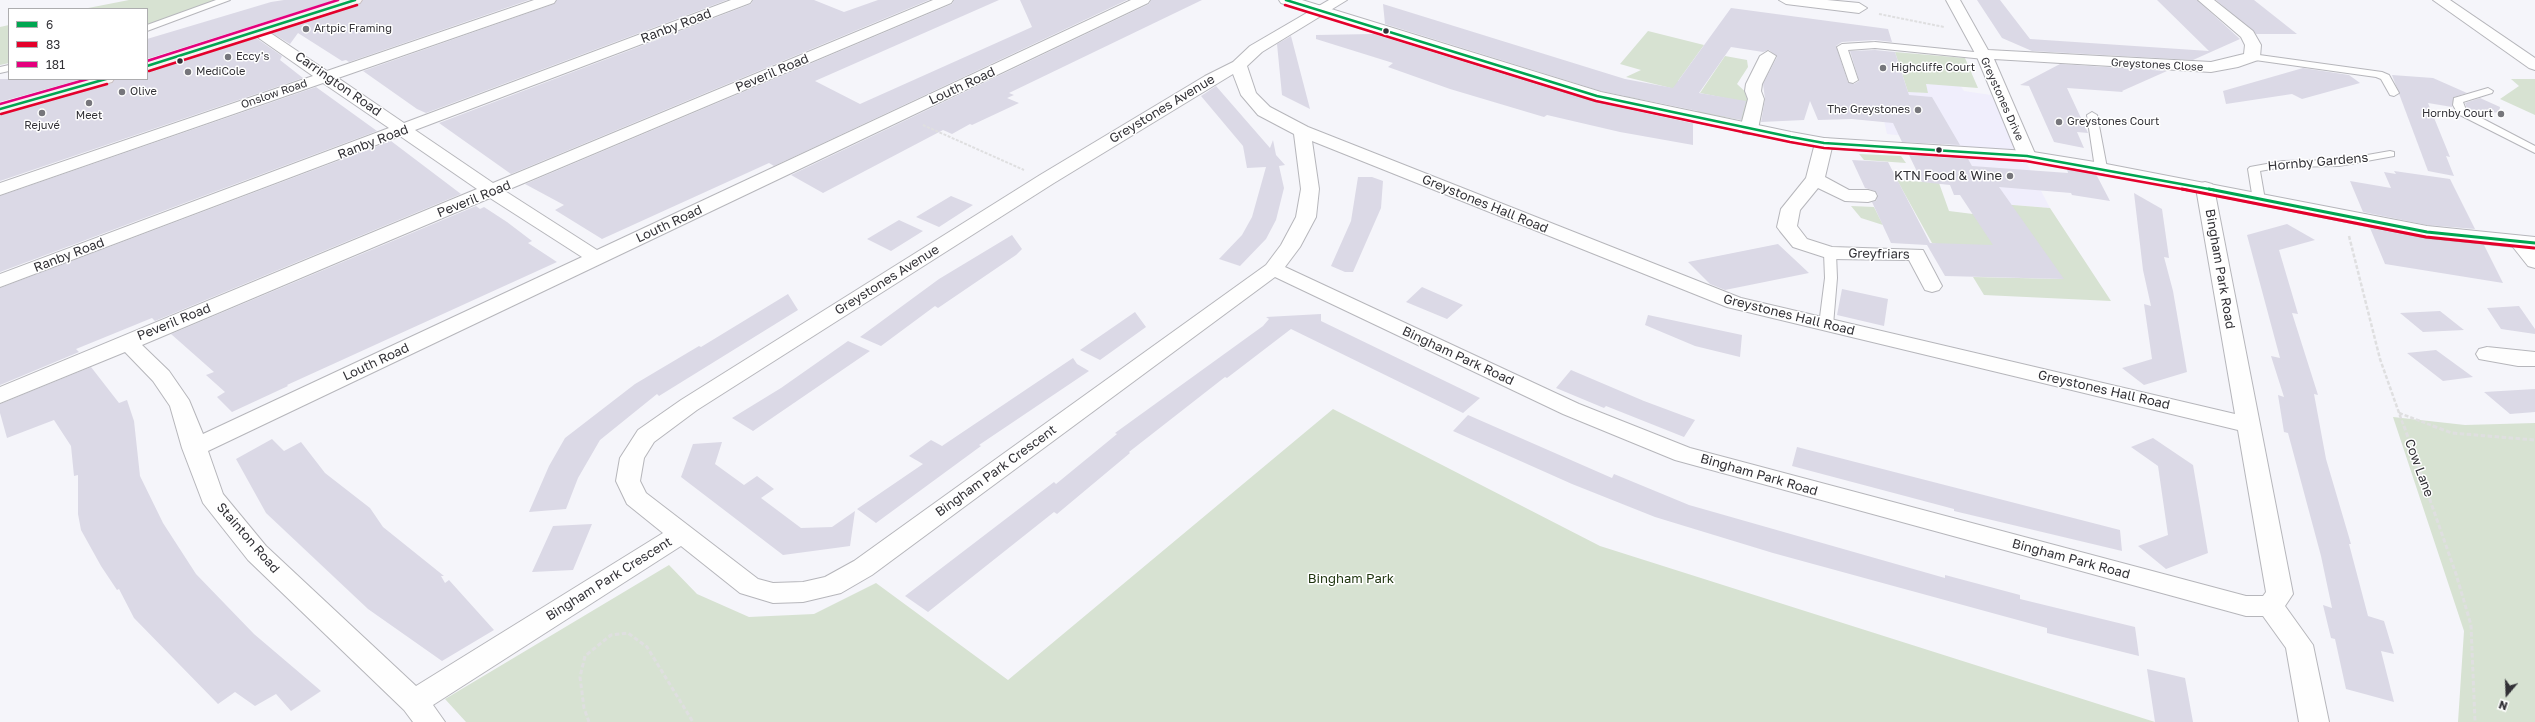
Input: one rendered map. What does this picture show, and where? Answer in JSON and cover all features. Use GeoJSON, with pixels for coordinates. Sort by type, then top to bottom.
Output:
{"type":"FeatureCollection","features":[{"type":"Feature","properties":{"kind":"main road"},"geometry":{"type":"LineString","coordinates":[[148,66],[355,0]]}},
{"type":"Feature","properties":{"kind":"main road"},"geometry":{"type":"LineString","coordinates":[[0,108],[102,80]]}},
{"type":"Feature","properties":{"kind":"street","name":"Onslow Road"},"geometry":{"type":"LineString","coordinates":[[0,189],[549,0]]}},
{"type":"Feature","properties":{"kind":"street","name":"Ranby Road"},"geometry":{"type":"LineString","coordinates":[[0,281],[404,130],[745,0]]}},
{"type":"Feature","properties":{"kind":"street","name":"Peveril Road"},"geometry":{"type":"LineString","coordinates":[[0,396],[946,0]]}},
{"type":"Feature","properties":{"kind":"street","name":"Louth Road"},"geometry":{"type":"LineString","coordinates":[[194,448],[1143,0]]}},
{"type":"Feature","properties":{"kind":"street"},"geometry":{"type":"LineString","coordinates":[[1286,0],[1597,96],[1748,129],[1824,143],[2027,156],[2101,168],[2344,217],[2427,232],[2527,242],[2535,262]]}},
{"type":"Feature","properties":{"kind":"street"},"geometry":{"type":"LineString","coordinates":[[1302,131],[1264,111],[1248,95],[1242,80],[1239,65],[1256,49],[1340,0]]}},
{"type":"Feature","properties":{"kind":"street"},"geometry":{"type":"LineString","coordinates":[[1786,0],[1859,8]]}},
{"type":"Feature","properties":{"kind":"street","name":"Greystones Drive"},"geometry":{"type":"LineString","coordinates":[[1953,0],[1983,55],[2027,156]]}},
{"type":"Feature","properties":{"kind":"street"},"geometry":{"type":"LineString","coordinates":[[2204,0],[2247,34],[2253,45],[2252,57]]}},
{"type":"Feature","properties":{"kind":"street"},"geometry":{"type":"LineString","coordinates":[[2440,0],[2535,65]]}},
{"type":"Feature","properties":{"kind":"street","name":"Carrington Road"},"geometry":{"type":"LineString","coordinates":[[258,31],[283,46],[492,191],[597,258]]}},
{"type":"Feature","properties":{"kind":"street","name":"Greystones Close"},"geometry":{"type":"LineString","coordinates":[[1983,55],[2211,67],[2232,64],[2252,57]]}},
{"type":"Feature","properties":{"kind":"street"},"geometry":{"type":"LineString","coordinates":[[1748,129],[1756,99],[1753,91],[1754,84],[1768,56]]}},
{"type":"Feature","properties":{"kind":"street","name":"Greystones Avenue"},"geometry":{"type":"LineString","coordinates":[[681,534],[636,498],[628,481],[632,458],[646,436],[689,405],[1047,179],[1211,79],[1239,65]]}},
{"type":"Feature","properties":{"kind":"street","name":"Bingham Park Crescent"},"geometry":{"type":"LineString","coordinates":[[414,702],[681,534],[749,586],[773,593],[803,592],[832,586],[863,568],[1273,269],[1290,247],[1306,217],[1310,189],[1302,131]]}},
{"type":"Feature","properties":{"kind":"street","name":"Greystones Hall Road"},"geometry":{"type":"LineString","coordinates":[[1302,131],[1734,303],[2248,425]]}},
{"type":"Feature","properties":{"kind":"street","name":"Greyfriars"},"geometry":{"type":"LineString","coordinates":[[1824,143],[1815,179],[1791,209],[1787,227],[1800,243],[1830,253],[1916,254],[1932,286]]}},
{"type":"Feature","properties":{"kind":"street"},"geometry":{"type":"LineString","coordinates":[[1815,179],[1845,195],[1868,196]]}},
{"type":"Feature","properties":{"kind":"street","name":"Bingham Park Road"},"geometry":{"type":"LineString","coordinates":[[1273,269],[1571,410],[1683,454],[2246,606],[2270,606],[2280,594],[2205,188]]}},
{"type":"Feature","properties":{"kind":"street","name":"Stainton Road"},"geometry":{"type":"LineString","coordinates":[[127,342],[161,376],[181,405],[194,448],[212,496],[257,553],[322,617],[414,702],[430,722]]}},
{"type":"Feature","properties":{"kind":"street"},"geometry":{"type":"LineString","coordinates":[[2487,354],[2518,359],[2535,358]]}},
{"type":"Feature","properties":{"kind":"street"},"geometry":{"type":"LineString","coordinates":[[2270,606],[2299,645],[2314,722]]}},
{"type":"Feature","properties":{"kind":"lane"},"geometry":{"type":"LineString","coordinates":[[148,28],[225,0]]}},
{"type":"Feature","properties":{"kind":"lane"},"geometry":{"type":"LineString","coordinates":[[1853,80],[1842,46],[1875,45],[1983,55]]}},
{"type":"Feature","properties":{"kind":"lane"},"geometry":{"type":"LineString","coordinates":[[2252,57],[2378,74],[2385,77],[2394,93]]}},
{"type":"Feature","properties":{"kind":"lane"},"geometry":{"type":"LineString","coordinates":[[2488,91],[2458,100],[2458,106],[2462,112],[2535,150]]}},
{"type":"Feature","properties":{"kind":"lane"},"geometry":{"type":"LineString","coordinates":[[2092,115],[2101,168]]}},
{"type":"Feature","properties":{"kind":"lane","name":"Hornby Gardens"},"geometry":{"type":"LineString","coordinates":[[2259,200],[2254,169],[2282,164],[2339,163],[2390,154]]}},
{"type":"Feature","properties":{"kind":"lane","name":"Greyfriars"},"geometry":{"type":"LineString","coordinates":[[1826,325],[1831,278],[1830,253]]}},
{"type":"Feature","properties":{"kind":"path"},"geometry":{"type":"LineString","coordinates":[[1859,8],[1873,13],[1971,32]]}},
{"type":"Feature","properties":{"kind":"path"},"geometry":{"type":"LineString","coordinates":[[901,115],[968,146],[1047,179]]}},
{"type":"Feature","properties":{"kind":"path","name":"Cow Lane"},"geometry":{"type":"LineString","coordinates":[[2344,217],[2380,359],[2456,574],[2471,625],[2474,659],[2475,722]]}},
{"type":"Feature","properties":{"kind":"path"},"geometry":{"type":"LineString","coordinates":[[2399,413],[2452,433],[2535,440]]}},
{"type":"Feature","properties":{"kind":"path"},"geometry":{"type":"LineString","coordinates":[[589,722],[584,708],[580,677],[585,656],[611,635],[628,633],[647,647],[693,722]]}},
{"type":"Feature","properties":{"kind":"shaded area"},"geometry":{"type":"Polygon","coordinates":[[[1925,84],[1960,85],[1964,91],[1991,95],[2050,208],[1976,202],[1949,141],[1887,134],[1878,94],[1887,90],[1928,93],[1925,84]]]}},
{"type":"Feature","properties":{"kind":"green space"},"geometry":{"type":"Polygon","coordinates":[[[129,0],[217,0],[148,26],[148,8],[88,8],[129,0]]]}},
{"type":"Feature","properties":{"kind":"green space"},"geometry":{"type":"Polygon","coordinates":[[[8,25],[8,63],[0,65],[0,27],[8,25]]]}},
{"type":"Feature","properties":{"kind":"green space"},"geometry":{"type":"Polygon","coordinates":[[[1648,31],[1704,45],[1678,81],[1678,106],[1624,96],[1628,90],[1675,89],[1626,77],[1641,70],[1620,64],[1648,31]]]}},
{"type":"Feature","properties":{"kind":"green space"},"geometry":{"type":"Polygon","coordinates":[[[1895,52],[1965,58],[1978,88],[1926,84],[1928,93],[1908,92],[1895,52]]]}},
{"type":"Feature","properties":{"kind":"green space"},"geometry":{"type":"Polygon","coordinates":[[[1725,56],[1747,60],[1748,67],[1737,84],[1752,98],[1744,120],[1698,113],[1696,105],[1745,102],[1700,93],[1725,56]]]}},
{"type":"Feature","properties":{"kind":"green space"},"geometry":{"type":"Polygon","coordinates":[[[2511,79],[2535,79],[2535,115],[2500,99],[2519,86],[2511,79]]]}},
{"type":"Feature","properties":{"kind":"green space"},"geometry":{"type":"Polygon","coordinates":[[[1859,154],[1901,156],[1906,163],[1864,160],[1859,154]]]}},
{"type":"Feature","properties":{"kind":"green space"},"geometry":{"type":"Polygon","coordinates":[[[1897,180],[1939,183],[1949,211],[1981,215],[1976,202],[2050,208],[2111,301],[1984,295],[1973,277],[2063,279],[2002,258],[1932,243],[1897,180]]]}},
{"type":"Feature","properties":{"kind":"green space"},"geometry":{"type":"Polygon","coordinates":[[[1851,206],[1874,207],[1883,225],[1861,218],[1851,206]]]}},
{"type":"Feature","properties":{"kind":"green space","name":"Bingham Park"},"geometry":{"type":"Polygon","coordinates":[[[1333,409],[1600,546],[2155,722],[466,722],[445,699],[669,565],[697,594],[749,617],[814,614],[876,583],[1008,680],[1333,409]]]}},
{"type":"Feature","properties":{"kind":"green space"},"geometry":{"type":"Polygon","coordinates":[[[2393,417],[2465,425],[2535,423],[2535,722],[2458,722],[2464,631],[2393,417]]]}},
{"type":"Feature","properties":{"kind":"building"},"geometry":{"type":"Polygon","coordinates":[[[284,0],[335,0],[148,59],[148,39],[271,2],[284,0]]]}},
{"type":"Feature","properties":{"kind":"building"},"geometry":{"type":"Polygon","coordinates":[[[363,0],[529,0],[349,62],[346,60],[342,61],[298,33],[290,44],[272,33],[360,4],[363,0]]]}},
{"type":"Feature","properties":{"kind":"building"},"geometry":{"type":"Polygon","coordinates":[[[557,0],[727,0],[426,113],[417,109],[363,71],[554,4],[557,0]]]}},
{"type":"Feature","properties":{"kind":"building"},"geometry":{"type":"Polygon","coordinates":[[[753,0],[814,0],[844,12],[878,0],[929,0],[511,174],[439,123],[751,4],[753,0]]]}},
{"type":"Feature","properties":{"kind":"building"},"geometry":{"type":"Polygon","coordinates":[[[954,0],[999,0],[815,81],[860,104],[1032,27],[1020,0],[1127,0],[774,166],[769,163],[602,239],[555,210],[564,205],[525,184],[952,4],[954,0]]]}},
{"type":"Feature","properties":{"kind":"building"},"geometry":{"type":"Polygon","coordinates":[[[1151,0],[1202,0],[1009,93],[1014,95],[1007,98],[1019,103],[972,125],[970,124],[952,134],[943,130],[823,193],[791,175],[1149,4],[1151,0]]]}},
{"type":"Feature","properties":{"kind":"building"},"geometry":{"type":"Polygon","coordinates":[[[1977,0],[2000,0],[2030,39],[2209,51],[2157,0],[2197,0],[2240,39],[2193,60],[2032,51],[2002,38],[1977,0]]]}},
{"type":"Feature","properties":{"kind":"building"},"geometry":{"type":"Polygon","coordinates":[[[2216,0],[2254,0],[2297,34],[2256,34],[2216,0]]]}},
{"type":"Feature","properties":{"kind":"building"},"geometry":{"type":"Polygon","coordinates":[[[1383,4],[1625,79],[1673,88],[1731,8],[1888,29],[1892,42],[1875,40],[1842,42],[1836,46],[1848,82],[1854,84],[1859,81],[1850,51],[1875,50],[1895,52],[1909,95],[1932,97],[1960,145],[1902,142],[1893,123],[1852,119],[1818,120],[1810,101],[1804,120],[1761,122],[1765,99],[1763,84],[1777,57],[1769,50],[1763,52],[1731,47],[1699,93],[1746,101],[1741,120],[1601,91],[1385,24],[1383,4]]]}},
{"type":"Feature","properties":{"kind":"building"},"geometry":{"type":"Polygon","coordinates":[[[1374,34],[1591,101],[1696,124],[1693,124],[1693,145],[1620,132],[1547,115],[1544,117],[1450,89],[1388,67],[1393,63],[1316,39],[1316,35],[1374,34]]]}},
{"type":"Feature","properties":{"kind":"building"},"geometry":{"type":"Polygon","coordinates":[[[1291,36],[1310,109],[1282,95],[1277,44],[1291,36]]]}},
{"type":"Feature","properties":{"kind":"building"},"geometry":{"type":"Polygon","coordinates":[[[256,38],[282,56],[280,60],[303,78],[0,181],[0,115],[112,83],[114,80],[148,80],[148,72],[256,38]]]}},
{"type":"Feature","properties":{"kind":"building"},"geometry":{"type":"Polygon","coordinates":[[[2060,64],[2167,71],[2122,91],[2123,92],[2067,88],[2088,133],[2077,132],[2084,148],[2054,142],[2029,86],[2020,85],[2060,64]]]}},
{"type":"Feature","properties":{"kind":"building"},"geometry":{"type":"Polygon","coordinates":[[[2303,68],[2349,75],[2360,83],[2302,99],[2292,94],[2226,104],[2223,91],[2303,68]]]}},
{"type":"Feature","properties":{"kind":"building"},"geometry":{"type":"Polygon","coordinates":[[[2392,75],[2433,78],[2467,93],[2454,97],[2452,107],[2428,103],[2450,157],[2446,156],[2454,176],[2428,171],[2392,75]]]}},
{"type":"Feature","properties":{"kind":"building"},"geometry":{"type":"Polygon","coordinates":[[[0,79],[79,80],[0,102],[0,79]]]}},
{"type":"Feature","properties":{"kind":"building"},"geometry":{"type":"Polygon","coordinates":[[[1216,86],[1270,148],[1273,140],[1276,155],[1285,165],[1279,166],[1284,188],[1276,220],[1266,239],[1240,266],[1219,259],[1242,235],[1252,217],[1266,167],[1247,168],[1243,146],[1201,96],[1216,86]]]}},
{"type":"Feature","properties":{"kind":"building"},"geometry":{"type":"Polygon","coordinates":[[[316,87],[377,131],[0,272],[0,196],[316,87]]]}},
{"type":"Feature","properties":{"kind":"building"},"geometry":{"type":"Polygon","coordinates":[[[2480,98],[2500,107],[2499,113],[2467,109],[2465,103],[2480,98]]]}},
{"type":"Feature","properties":{"kind":"building"},"geometry":{"type":"Polygon","coordinates":[[[391,141],[461,194],[155,321],[152,318],[76,349],[79,352],[0,385],[0,288],[391,141]]]}},
{"type":"Feature","properties":{"kind":"building"},"geometry":{"type":"Polygon","coordinates":[[[1909,155],[1968,159],[1972,166],[2068,173],[2067,169],[2096,174],[2110,201],[2072,195],[2071,193],[1999,187],[2064,279],[1945,276],[1927,245],[1891,243],[1872,202],[1876,201],[1878,195],[1875,191],[1865,188],[1852,160],[1888,162],[1930,243],[1993,245],[1960,195],[1954,195],[1950,185],[1922,182],[1909,155]]]}},
{"type":"Feature","properties":{"kind":"building"},"geometry":{"type":"Polygon","coordinates":[[[2394,171],[2450,179],[2475,229],[2427,225],[2363,212],[2350,181],[2391,188],[2384,172],[2396,174],[2394,171]]]}},
{"type":"Feature","properties":{"kind":"building"},"geometry":{"type":"Polygon","coordinates":[[[1358,177],[1372,177],[1383,181],[1381,208],[1353,272],[1345,272],[1331,266],[1351,221],[1358,177]]]}},
{"type":"Feature","properties":{"kind":"building"},"geometry":{"type":"Polygon","coordinates":[[[2134,193],[2162,209],[2169,258],[2164,257],[2173,291],[2187,372],[2144,385],[2122,368],[2152,359],[2144,304],[2151,306],[2143,270],[2134,193]]]}},
{"type":"Feature","properties":{"kind":"building"},"geometry":{"type":"Polygon","coordinates":[[[951,196],[973,205],[939,227],[916,217],[951,196]]]}},
{"type":"Feature","properties":{"kind":"building"},"geometry":{"type":"Polygon","coordinates":[[[476,206],[480,209],[484,207],[507,222],[532,241],[528,243],[557,262],[287,385],[288,386],[232,412],[217,397],[225,392],[206,375],[214,372],[171,334],[476,206]]]}},
{"type":"Feature","properties":{"kind":"building"},"geometry":{"type":"Polygon","coordinates":[[[899,220],[923,231],[891,251],[867,239],[899,220]]]}},
{"type":"Feature","properties":{"kind":"building"},"geometry":{"type":"Polygon","coordinates":[[[2287,224],[2315,240],[2279,250],[2298,314],[2292,313],[2318,395],[2314,394],[2326,459],[2351,544],[2349,544],[2368,616],[2384,621],[2394,654],[2381,651],[2394,702],[2346,689],[2335,639],[2331,638],[2323,605],[2332,608],[2321,556],[2288,433],[2284,432],[2278,395],[2284,397],[2271,356],[2280,358],[2247,235],[2287,224]]]}},
{"type":"Feature","properties":{"kind":"building"},"geometry":{"type":"Polygon","coordinates":[[[2370,228],[2427,239],[2484,245],[2503,283],[2385,264],[2370,228]]]}},
{"type":"Feature","properties":{"kind":"building"},"geometry":{"type":"Polygon","coordinates":[[[1012,235],[1022,249],[1016,255],[938,308],[935,306],[881,346],[860,337],[939,279],[1012,235]]]}},
{"type":"Feature","properties":{"kind":"building"},"geometry":{"type":"Polygon","coordinates":[[[1778,244],[1809,273],[1725,290],[1710,284],[1688,262],[1778,244]]]}},
{"type":"Feature","properties":{"kind":"building"},"geometry":{"type":"Polygon","coordinates":[[[1422,287],[1463,305],[1447,319],[1406,302],[1422,287]]]}},
{"type":"Feature","properties":{"kind":"building"},"geometry":{"type":"Polygon","coordinates":[[[1842,289],[1888,299],[1884,326],[1837,315],[1842,289]]]}},
{"type":"Feature","properties":{"kind":"building"},"geometry":{"type":"Polygon","coordinates":[[[788,294],[798,310],[659,396],[657,394],[600,440],[578,478],[566,509],[529,512],[549,466],[565,438],[635,384],[699,346],[701,347],[788,294]]]}},
{"type":"Feature","properties":{"kind":"building"},"geometry":{"type":"Polygon","coordinates":[[[2519,306],[2535,329],[2535,334],[2501,329],[2487,308],[2519,306]]]}},
{"type":"Feature","properties":{"kind":"building"},"geometry":{"type":"Polygon","coordinates":[[[2440,311],[2464,330],[2423,332],[2400,313],[2440,311]]]}},
{"type":"Feature","properties":{"kind":"building"},"geometry":{"type":"Polygon","coordinates":[[[1135,312],[1146,327],[1100,360],[1080,350],[1135,312]]]}},
{"type":"Feature","properties":{"kind":"building"},"geometry":{"type":"Polygon","coordinates":[[[1321,314],[1321,321],[1480,398],[1463,413],[1291,329],[1227,378],[1225,377],[1129,452],[1130,453],[1057,514],[1054,512],[928,612],[905,596],[1054,482],[1056,484],[1117,434],[1115,433],[1263,326],[1269,319],[1266,317],[1321,314]]]}},
{"type":"Feature","properties":{"kind":"building"},"geometry":{"type":"Polygon","coordinates":[[[1648,315],[1742,335],[1740,357],[1695,346],[1645,325],[1648,315]]]}},
{"type":"Feature","properties":{"kind":"building"},"geometry":{"type":"Polygon","coordinates":[[[848,341],[870,351],[753,431],[732,418],[781,388],[848,341]]]}},
{"type":"Feature","properties":{"kind":"building"},"geometry":{"type":"Polygon","coordinates":[[[2436,350],[2473,377],[2443,381],[2407,353],[2436,350]]]}},
{"type":"Feature","properties":{"kind":"building"},"geometry":{"type":"Polygon","coordinates":[[[1073,358],[1077,364],[1089,371],[979,445],[981,446],[876,523],[857,509],[923,464],[909,456],[931,440],[942,446],[1073,358]]]}},
{"type":"Feature","properties":{"kind":"building"},"geometry":{"type":"Polygon","coordinates":[[[91,367],[119,403],[127,400],[134,421],[140,476],[163,523],[196,574],[254,634],[321,691],[291,711],[276,694],[255,706],[235,692],[218,704],[134,618],[119,589],[117,590],[101,566],[81,530],[78,514],[78,475],[74,476],[71,446],[54,420],[7,438],[0,413],[0,404],[91,367]]]}},
{"type":"Feature","properties":{"kind":"building"},"geometry":{"type":"Polygon","coordinates":[[[1571,370],[1644,401],[1695,420],[1684,437],[1606,406],[1604,408],[1556,388],[1571,370]]]}},
{"type":"Feature","properties":{"kind":"building"},"geometry":{"type":"Polygon","coordinates":[[[2535,389],[2535,412],[2510,414],[2484,392],[2535,389]]]}},
{"type":"Feature","properties":{"kind":"building"},"geometry":{"type":"Polygon","coordinates":[[[1468,415],[1612,478],[1614,474],[1689,505],[1945,578],[1945,575],[2020,595],[2020,599],[2135,627],[2139,656],[2047,633],[2047,628],[1773,553],[1655,517],[1572,484],[1453,431],[1468,415]]]}},
{"type":"Feature","properties":{"kind":"building"},"geometry":{"type":"Polygon","coordinates":[[[2153,438],[2193,465],[2208,553],[2166,569],[2138,546],[2168,535],[2158,466],[2131,447],[2153,438]]]}},
{"type":"Feature","properties":{"kind":"building"},"geometry":{"type":"Polygon","coordinates":[[[272,439],[284,451],[301,442],[325,473],[370,508],[383,527],[444,576],[441,576],[445,583],[449,580],[494,630],[442,661],[368,609],[266,513],[236,459],[272,439]]]}},
{"type":"Feature","properties":{"kind":"building"},"geometry":{"type":"Polygon","coordinates":[[[722,442],[715,464],[744,485],[757,476],[774,489],[761,498],[801,528],[832,527],[855,511],[850,546],[783,555],[681,477],[693,444],[722,442]]]}},
{"type":"Feature","properties":{"kind":"building"},"geometry":{"type":"Polygon","coordinates":[[[1797,447],[2120,530],[2122,551],[1954,511],[1954,509],[1792,466],[1797,447]]]}},
{"type":"Feature","properties":{"kind":"building"},"geometry":{"type":"Polygon","coordinates":[[[592,524],[573,570],[532,572],[553,526],[592,524]]]}},
{"type":"Feature","properties":{"kind":"building"},"geometry":{"type":"Polygon","coordinates":[[[2147,669],[2185,678],[2193,722],[2155,722],[2147,669]]]}},
{"type":"Feature","properties":{"kind":"transit line","name":"181"},"geometry":{"type":"LineString","coordinates":[[148,61],[338,0]]}},
{"type":"Feature","properties":{"kind":"transit line","name":"6"},"geometry":{"type":"LineString","coordinates":[[148,66],[355,0]]}},
{"type":"Feature","properties":{"kind":"transit line","name":"6"},"geometry":{"type":"LineString","coordinates":[[1286,0],[1597,96],[1791,137],[1824,143],[2027,156],[2101,168],[2427,232],[2535,243]]}},
{"type":"Feature","properties":{"kind":"transit line","name":"83"},"geometry":{"type":"LineString","coordinates":[[149,71],[357,5]]}},
{"type":"Feature","properties":{"kind":"transit line","name":"83"},"geometry":{"type":"LineString","coordinates":[[1285,5],[1596,101],[1790,142],[1824,148],[2026,161],[2100,173],[2426,237],[2534,248]]}},
{"type":"Feature","properties":{"kind":"transit line","name":"181"},"geometry":{"type":"LineString","coordinates":[[0,104],[84,80]]}},
{"type":"Feature","properties":{"kind":"transit line","name":"6"},"geometry":{"type":"LineString","coordinates":[[0,109],[102,80]]}},
{"type":"Feature","properties":{"kind":"transit line","name":"83"},"geometry":{"type":"LineString","coordinates":[[1,114],[107,84]]}},
{"type":"Feature","properties":{"kind":"place","name":"Artpic Framing"},"geometry":{"type":"Point","coordinates":[306,29]}},
{"type":"Feature","properties":{"kind":"place","name":"Eccy's"},"geometry":{"type":"Point","coordinates":[228,57]}},
{"type":"Feature","properties":{"kind":"place","name":"Highcliffe Court"},"geometry":{"type":"Point","coordinates":[1883,68]}},
{"type":"Feature","properties":{"kind":"place","name":"MediCole"},"geometry":{"type":"Point","coordinates":[188,72]}},
{"type":"Feature","properties":{"kind":"place","name":"Olive"},"geometry":{"type":"Point","coordinates":[122,92]}},
{"type":"Feature","properties":{"kind":"place","name":"Meet"},"geometry":{"type":"Point","coordinates":[89,103]}},
{"type":"Feature","properties":{"kind":"place","name":"The Greystones"},"geometry":{"type":"Point","coordinates":[1918,110]}},
{"type":"Feature","properties":{"kind":"place","name":"Rejuvé"},"geometry":{"type":"Point","coordinates":[42,113]}},
{"type":"Feature","properties":{"kind":"place","name":"Hornby Court"},"geometry":{"type":"Point","coordinates":[2501,114]}},
{"type":"Feature","properties":{"kind":"place","name":"Greystones Court"},"geometry":{"type":"Point","coordinates":[2059,122]}},
{"type":"Feature","properties":{"kind":"place","name":"KTN Food & Wine"},"geometry":{"type":"Point","coordinates":[2010,176]}}]}
